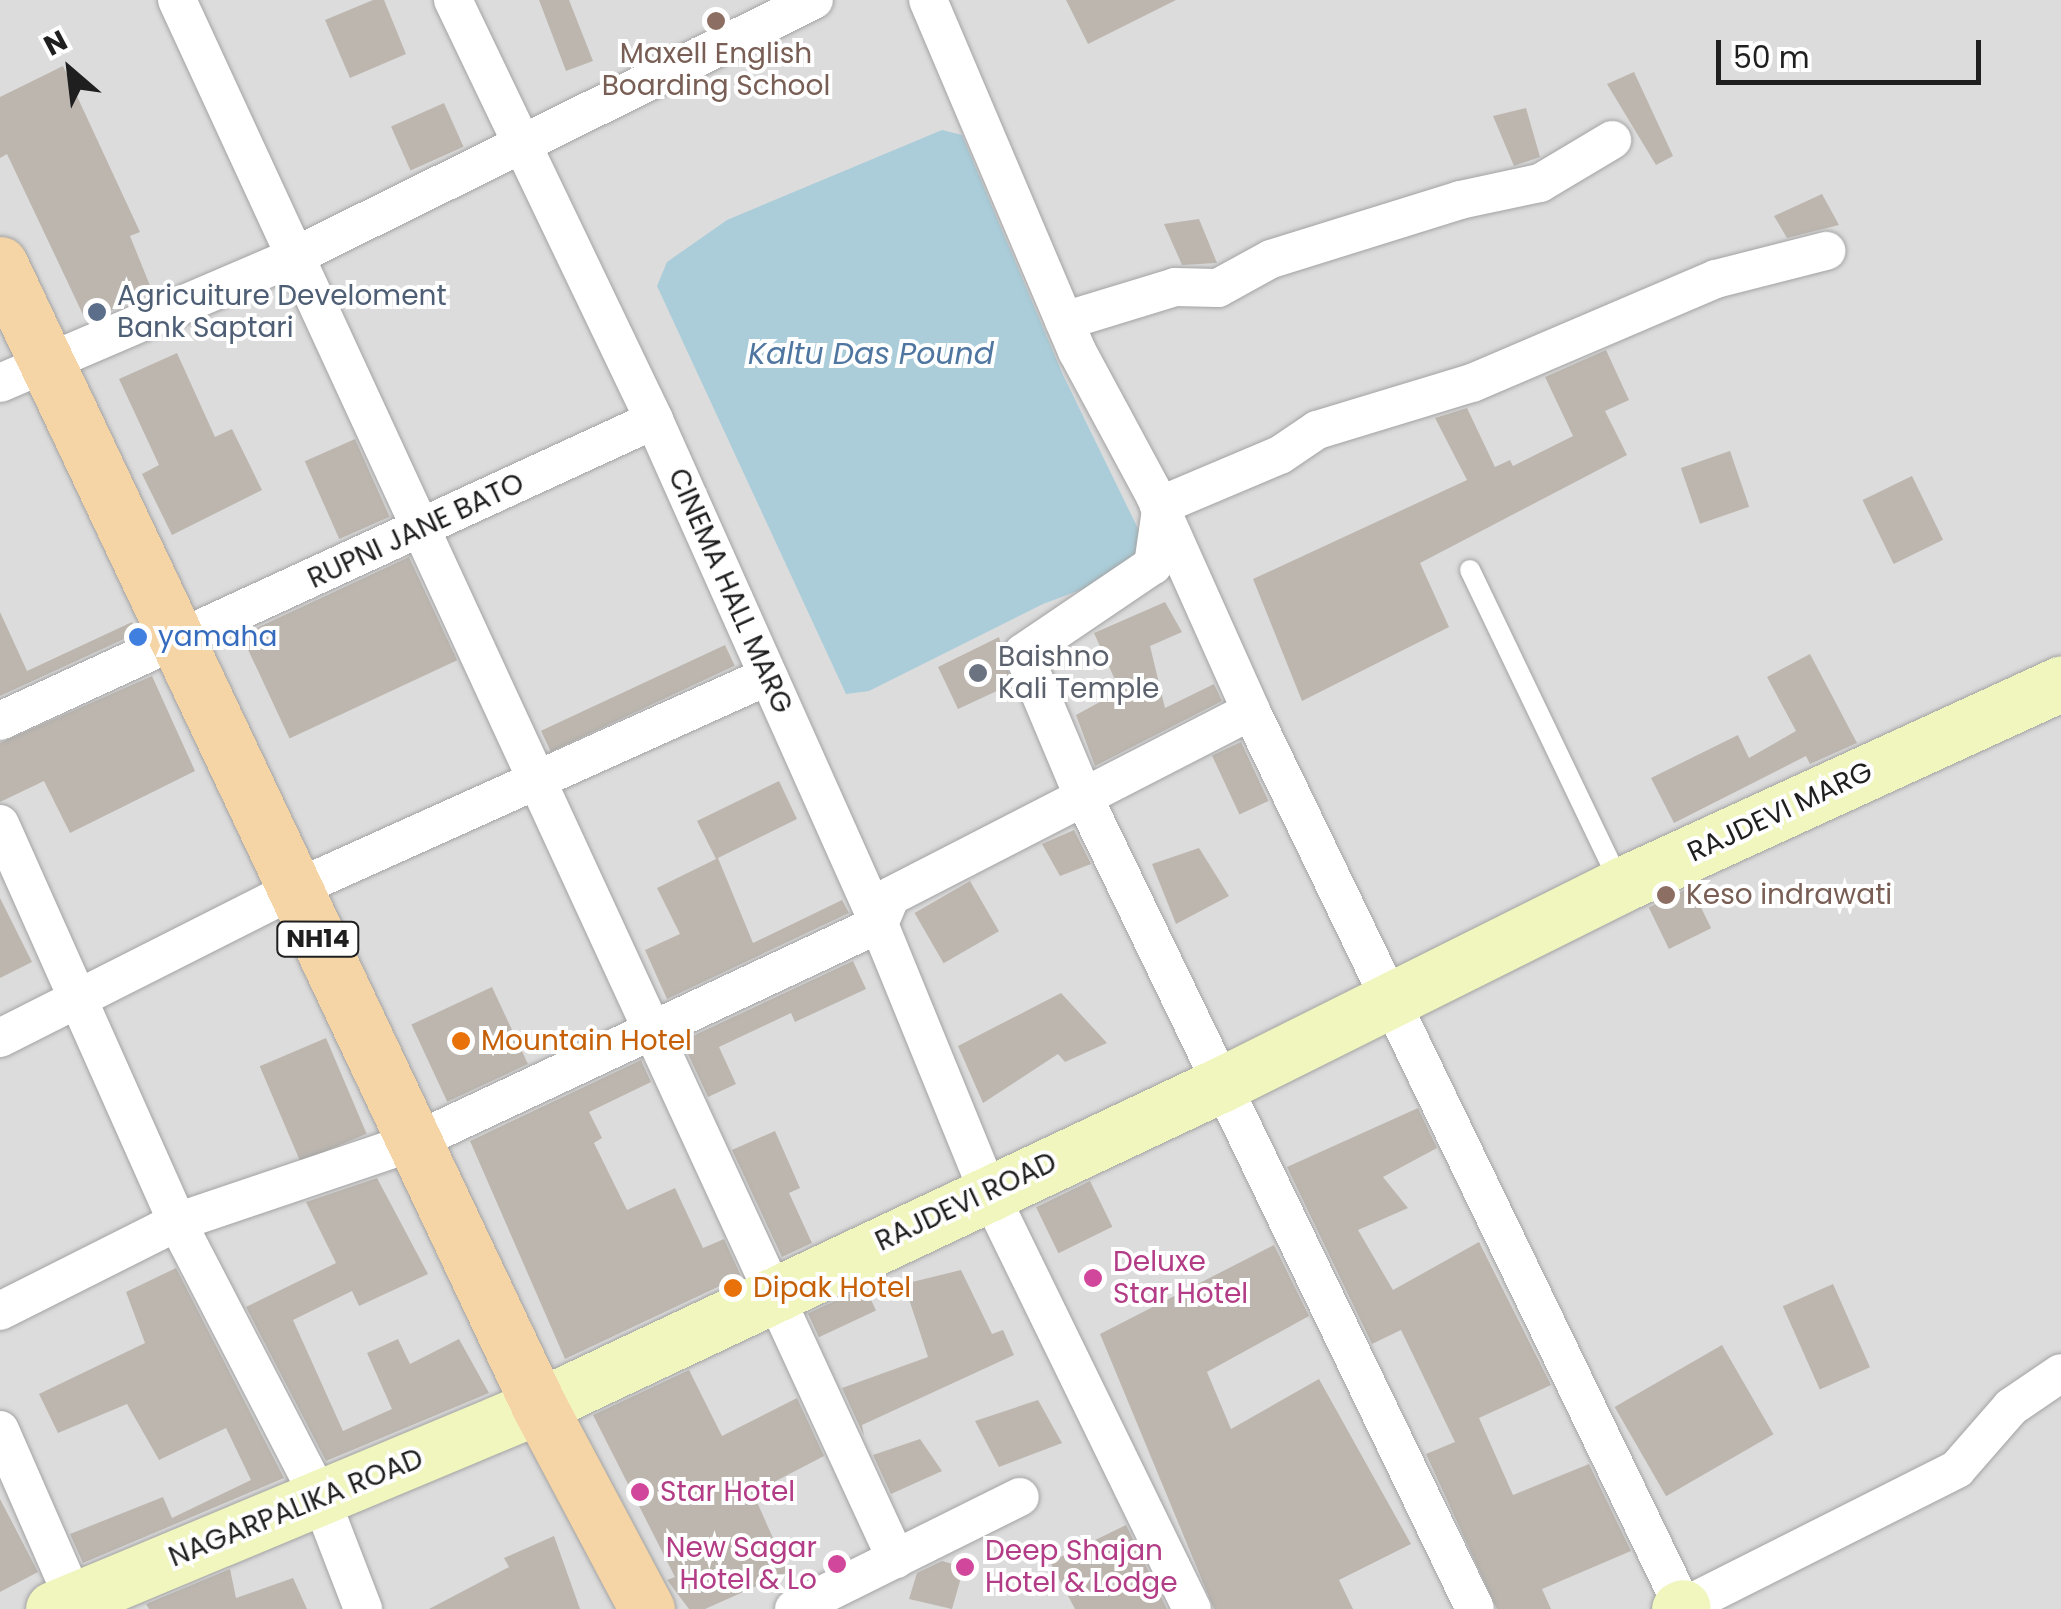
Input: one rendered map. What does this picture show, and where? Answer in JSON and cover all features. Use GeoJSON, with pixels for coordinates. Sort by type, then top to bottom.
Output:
{"type":"FeatureCollection","features":[{"type":"Feature","properties":{"kind":"main road","name":"NH14"},"geometry":{"type":"LineString","coordinates":[[0,264],[22,371],[178,642],[539,1406],[647,1609]]}},
{"type":"Feature","properties":{"kind":"main road","name":"RAJDEVI MARG"},"geometry":{"type":"LineString","coordinates":[[1394,1000],[1621,885],[2061,684]]}},
{"type":"Feature","properties":{"kind":"main road","name":"RAJDEVI ROAD"},"geometry":{"type":"LineString","coordinates":[[539,1406],[1394,1000]]}},
{"type":"Feature","properties":{"kind":"main road","name":"NAGARPALIKA ROAD"},"geometry":{"type":"LineString","coordinates":[[63,1603],[321,1500],[539,1406]]}},
{"type":"Feature","properties":{"kind":"street"},"geometry":{"type":"LineString","coordinates":[[177,0],[291,258],[654,1031],[896,1560]]}},
{"type":"Feature","properties":{"kind":"street","name":"CINEMA HALL MARG"},"geometry":{"type":"LineString","coordinates":[[452,0],[654,420],[879,924],[988,1191],[1192,1609]]}},
{"type":"Feature","properties":{"kind":"street"},"geometry":{"type":"LineString","coordinates":[[22,371],[291,258],[814,0]]}},
{"type":"Feature","properties":{"kind":"street"},"geometry":{"type":"LineString","coordinates":[[928,0],[1064,321],[1160,508],[1251,711],[1394,1000],[1682,1608],[1957,1469],[2011,1407],[2061,1373]]}},
{"type":"Feature","properties":{"kind":"street"},"geometry":{"type":"LineString","coordinates":[[1064,321],[1158,291],[1218,288],[1271,259],[1460,200],[1540,183],[1612,140]]}},
{"type":"Feature","properties":{"kind":"street"},"geometry":{"type":"LineString","coordinates":[[1160,508],[1280,455],[1317,430],[1472,383],[1716,279],[1826,251]]}},
{"type":"Feature","properties":{"kind":"street","name":"RUPNI JANE BATO"},"geometry":{"type":"LineString","coordinates":[[0,721],[654,420]]}},
{"type":"Feature","properties":{"kind":"street"},"geometry":{"type":"LineString","coordinates":[[1160,508],[1153,565],[1022,653],[1084,798],[1474,1609]]}},
{"type":"Feature","properties":{"kind":"street"},"geometry":{"type":"LineString","coordinates":[[0,1038],[295,889],[768,676]]}},
{"type":"Feature","properties":{"kind":"street"},"geometry":{"type":"LineString","coordinates":[[0,1311],[177,1222],[414,1142],[879,924],[891,896],[1251,711]]}},
{"type":"Feature","properties":{"kind":"street"},"geometry":{"type":"LineString","coordinates":[[0,824],[177,1222],[321,1500],[363,1609]]}},
{"type":"Feature","properties":{"kind":"street"},"geometry":{"type":"LineString","coordinates":[[0,1430],[63,1603]]}},
{"type":"Feature","properties":{"kind":"street"},"geometry":{"type":"LineString","coordinates":[[794,1609],[1020,1497]]}},
{"type":"Feature","properties":{"kind":"lane"},"geometry":{"type":"LineString","coordinates":[[1470,570],[1621,885]]}},
{"type":"Feature","properties":{"kind":"shaded area"},"geometry":{"type":"Polygon","coordinates":[[[0,0],[2061,0],[2061,1609],[0,1609],[0,0]]]}},
{"type":"Feature","properties":{"kind":"water","name":"Kaltu Das Pound"},"geometry":{"type":"Polygon","coordinates":[[[942,130],[962,135],[1063,375],[1147,547],[1142,567],[1043,604],[869,691],[846,694],[657,286],[667,262],[727,220],[942,130]]]}},
{"type":"Feature","properties":{"kind":"building"},"geometry":{"type":"Polygon","coordinates":[[[373,0],[384,0],[406,54],[350,78],[325,20],[373,0]]]}},
{"type":"Feature","properties":{"kind":"building"},"geometry":{"type":"Polygon","coordinates":[[[539,0],[569,0],[593,61],[566,71],[539,0]]]}},
{"type":"Feature","properties":{"kind":"building"},"geometry":{"type":"Polygon","coordinates":[[[1066,0],[1176,0],[1088,44],[1066,0]]]}},
{"type":"Feature","properties":{"kind":"building"},"geometry":{"type":"Polygon","coordinates":[[[63,66],[140,232],[130,236],[153,293],[86,321],[7,154],[0,158],[0,97],[63,66]]]}},
{"type":"Feature","properties":{"kind":"building"},"geometry":{"type":"Polygon","coordinates":[[[1634,72],[1673,156],[1656,165],[1607,84],[1634,72]]]}},
{"type":"Feature","properties":{"kind":"building"},"geometry":{"type":"Polygon","coordinates":[[[444,103],[464,147],[411,170],[391,127],[444,103]]]}},
{"type":"Feature","properties":{"kind":"building"},"geometry":{"type":"Polygon","coordinates":[[[1526,108],[1540,157],[1514,166],[1493,116],[1526,108]]]}},
{"type":"Feature","properties":{"kind":"building"},"geometry":{"type":"Polygon","coordinates":[[[1822,194],[1839,225],[1787,238],[1774,216],[1822,194]]]}},
{"type":"Feature","properties":{"kind":"building"},"geometry":{"type":"Polygon","coordinates":[[[1199,219],[1217,263],[1182,265],[1164,224],[1199,219]]]}},
{"type":"Feature","properties":{"kind":"building"},"geometry":{"type":"Polygon","coordinates":[[[1606,350],[1629,400],[1605,411],[1627,455],[1420,563],[1449,627],[1302,701],[1253,579],[1467,480],[1435,418],[1467,408],[1495,467],[1510,460],[1513,466],[1573,436],[1545,377],[1606,350]]]}},
{"type":"Feature","properties":{"kind":"building"},"geometry":{"type":"Polygon","coordinates":[[[177,353],[215,437],[232,429],[262,490],[172,535],[142,474],[159,465],[119,379],[177,353]]]}},
{"type":"Feature","properties":{"kind":"building"},"geometry":{"type":"Polygon","coordinates":[[[355,439],[390,517],[339,539],[305,461],[355,439]]]}},
{"type":"Feature","properties":{"kind":"building"},"geometry":{"type":"Polygon","coordinates":[[[1730,451],[1749,507],[1700,524],[1681,468],[1730,451]]]}},
{"type":"Feature","properties":{"kind":"building"},"geometry":{"type":"Polygon","coordinates":[[[1912,476],[1943,540],[1894,564],[1863,500],[1912,476]]]}},
{"type":"Feature","properties":{"kind":"building"},"geometry":{"type":"Polygon","coordinates":[[[409,557],[457,660],[290,739],[241,635],[409,557]]]}},
{"type":"Feature","properties":{"kind":"building"},"geometry":{"type":"Polygon","coordinates":[[[1165,602],[1182,632],[1150,646],[1165,708],[1214,684],[1222,701],[1095,766],[1076,715],[1120,691],[1094,633],[1165,602]]]}},
{"type":"Feature","properties":{"kind":"building"},"geometry":{"type":"Polygon","coordinates":[[[0,612],[27,671],[132,622],[137,633],[0,696],[0,612]]]}},
{"type":"Feature","properties":{"kind":"building","name":"Baishno Kali Temple"},"geometry":{"type":"Polygon","coordinates":[[[999,637],[1012,684],[958,709],[938,667],[999,637]]]}},
{"type":"Feature","properties":{"kind":"building"},"geometry":{"type":"Polygon","coordinates":[[[725,645],[735,666],[551,752],[541,731],[725,645]]]}},
{"type":"Feature","properties":{"kind":"building"},"geometry":{"type":"Polygon","coordinates":[[[1810,654],[1857,743],[1810,764],[1806,756],[1674,823],[1651,778],[1738,735],[1749,758],[1796,731],[1767,677],[1810,654]]]}},
{"type":"Feature","properties":{"kind":"building"},"geometry":{"type":"Polygon","coordinates":[[[152,676],[195,771],[70,833],[44,781],[0,802],[0,743],[152,676]]]}},
{"type":"Feature","properties":{"kind":"building"},"geometry":{"type":"Polygon","coordinates":[[[1241,742],[1268,801],[1239,814],[1212,756],[1241,742]]]}},
{"type":"Feature","properties":{"kind":"building"},"geometry":{"type":"Polygon","coordinates":[[[779,781],[797,819],[718,858],[753,943],[842,900],[849,913],[667,999],[645,950],[680,934],[657,888],[716,859],[697,821],[779,781]]]}},
{"type":"Feature","properties":{"kind":"building"},"geometry":{"type":"Polygon","coordinates":[[[1074,830],[1091,864],[1060,876],[1042,844],[1074,830]]]}},
{"type":"Feature","properties":{"kind":"building"},"geometry":{"type":"Polygon","coordinates":[[[1199,848],[1229,896],[1176,924],[1152,864],[1199,848]]]}},
{"type":"Feature","properties":{"kind":"building"},"geometry":{"type":"Polygon","coordinates":[[[970,881],[999,931],[944,963],[915,913],[970,881]]]}},
{"type":"Feature","properties":{"kind":"building"},"geometry":{"type":"Polygon","coordinates":[[[1691,887],[1711,928],[1669,949],[1649,908],[1691,887]]]}},
{"type":"Feature","properties":{"kind":"building"},"geometry":{"type":"Polygon","coordinates":[[[0,898],[32,962],[0,978],[0,898]]]}},
{"type":"Feature","properties":{"kind":"building"},"geometry":{"type":"Polygon","coordinates":[[[853,961],[866,989],[795,1022],[791,1013],[719,1047],[736,1084],[708,1097],[682,1041],[853,961]]]}},
{"type":"Feature","properties":{"kind":"building"},"geometry":{"type":"Polygon","coordinates":[[[492,987],[528,1064],[447,1102],[411,1025],[492,987]]]}},
{"type":"Feature","properties":{"kind":"building"},"geometry":{"type":"Polygon","coordinates":[[[1061,993],[1107,1043],[1065,1062],[1058,1054],[983,1103],[958,1046],[1061,993]]]}},
{"type":"Feature","properties":{"kind":"building"},"geometry":{"type":"Polygon","coordinates":[[[326,1038],[367,1134],[300,1162],[260,1066],[326,1038]]]}},
{"type":"Feature","properties":{"kind":"building"},"geometry":{"type":"Polygon","coordinates":[[[641,1060],[651,1082],[589,1112],[602,1138],[594,1143],[627,1210],[675,1188],[703,1248],[724,1239],[741,1276],[565,1359],[470,1141],[641,1060]]]}},
{"type":"Feature","properties":{"kind":"building"},"geometry":{"type":"Polygon","coordinates":[[[1418,1108],[1437,1148],[1383,1177],[1408,1208],[1358,1230],[1393,1290],[1479,1242],[1551,1385],[1479,1418],[1513,1495],[1589,1464],[1631,1551],[1542,1589],[1551,1609],[1497,1609],[1426,1454],[1455,1442],[1401,1330],[1372,1344],[1287,1167],[1418,1108]]]}},
{"type":"Feature","properties":{"kind":"building"},"geometry":{"type":"Polygon","coordinates":[[[775,1131],[800,1188],[789,1193],[812,1243],[782,1257],[732,1150],[775,1131]]]}},
{"type":"Feature","properties":{"kind":"building"},"geometry":{"type":"Polygon","coordinates":[[[377,1178],[428,1274],[359,1306],[352,1291],[293,1320],[343,1431],[392,1409],[367,1353],[398,1339],[410,1364],[459,1339],[489,1393],[326,1461],[246,1307],[336,1263],[306,1202],[377,1178]]]}},
{"type":"Feature","properties":{"kind":"building"},"geometry":{"type":"Polygon","coordinates":[[[1090,1181],[1112,1227],[1058,1253],[1036,1207],[1090,1181]]]}},
{"type":"Feature","properties":{"kind":"building"},"geometry":{"type":"Polygon","coordinates":[[[1274,1245],[1309,1316],[1207,1372],[1231,1429],[1319,1379],[1411,1544],[1339,1580],[1353,1609],[1214,1609],[1100,1334],[1274,1245]]]}},
{"type":"Feature","properties":{"kind":"building"},"geometry":{"type":"Polygon","coordinates":[[[176,1268],[284,1478],[83,1563],[70,1534],[163,1497],[172,1518],[251,1480],[226,1428],[159,1460],[127,1404],[58,1433],[39,1394],[145,1343],[126,1292],[176,1268]]]}},
{"type":"Feature","properties":{"kind":"building"},"geometry":{"type":"Polygon","coordinates":[[[961,1270],[992,1334],[1003,1330],[1014,1355],[862,1425],[864,1436],[842,1388],[928,1357],[904,1284],[961,1270]]]}},
{"type":"Feature","properties":{"kind":"building"},"geometry":{"type":"Polygon","coordinates":[[[1833,1284],[1870,1367],[1820,1390],[1783,1306],[1833,1284]]]}},
{"type":"Feature","properties":{"kind":"building"},"geometry":{"type":"Polygon","coordinates":[[[865,1287],[876,1311],[819,1337],[808,1314],[865,1287]]]}},
{"type":"Feature","properties":{"kind":"building"},"geometry":{"type":"Polygon","coordinates":[[[1722,1345],[1774,1434],[1666,1496],[1615,1407],[1722,1345]]]}},
{"type":"Feature","properties":{"kind":"building"},"geometry":{"type":"Polygon","coordinates":[[[689,1370],[722,1436],[797,1398],[824,1456],[753,1493],[788,1572],[705,1609],[689,1609],[667,1580],[675,1577],[593,1415],[689,1370]]]}},
{"type":"Feature","properties":{"kind":"building"},"geometry":{"type":"Polygon","coordinates":[[[1038,1400],[1062,1443],[999,1467],[975,1421],[1038,1400]]]}},
{"type":"Feature","properties":{"kind":"building"},"geometry":{"type":"Polygon","coordinates":[[[920,1439],[942,1471],[891,1494],[873,1455],[920,1439]]]}},
{"type":"Feature","properties":{"kind":"building"},"geometry":{"type":"Polygon","coordinates":[[[0,1499],[38,1572],[0,1592],[0,1499]]]}},
{"type":"Feature","properties":{"kind":"building"},"geometry":{"type":"Polygon","coordinates":[[[1126,1525],[1167,1609],[1075,1609],[1050,1562],[1126,1525]]]}},
{"type":"Feature","properties":{"kind":"building"},"geometry":{"type":"Polygon","coordinates":[[[554,1536],[580,1609],[429,1609],[509,1567],[504,1558],[554,1536]]]}},
{"type":"Feature","properties":{"kind":"building"},"geometry":{"type":"Polygon","coordinates":[[[942,1561],[964,1567],[952,1609],[909,1599],[917,1573],[942,1561]]]}},
{"type":"Feature","properties":{"kind":"building"},"geometry":{"type":"Polygon","coordinates":[[[230,1569],[236,1598],[293,1578],[307,1609],[149,1609],[146,1604],[230,1569]]]}},
{"type":"Feature","properties":{"kind":"place","name":"Maxell English Boarding School"},"geometry":{"type":"Point","coordinates":[716,21]}},
{"type":"Feature","properties":{"kind":"place","name":"Agricuiture Develoment Bank Saptari"},"geometry":{"type":"Point","coordinates":[97,312]}},
{"type":"Feature","properties":{"kind":"place","name":"yamaha"},"geometry":{"type":"Point","coordinates":[138,637]}},
{"type":"Feature","properties":{"kind":"place","name":"Baishno Kali Temple"},"geometry":{"type":"Point","coordinates":[978,673]}},
{"type":"Feature","properties":{"kind":"place","name":"Keso indrawati"},"geometry":{"type":"Point","coordinates":[1666,895]}},
{"type":"Feature","properties":{"kind":"place","name":"Mountain Hotel"},"geometry":{"type":"Point","coordinates":[461,1041]}},
{"type":"Feature","properties":{"kind":"place","name":"Deluxe Star Hotel"},"geometry":{"type":"Point","coordinates":[1093,1278]}},
{"type":"Feature","properties":{"kind":"place","name":"Dipak Hotel"},"geometry":{"type":"Point","coordinates":[733,1288]}},
{"type":"Feature","properties":{"kind":"place","name":"Star Hotel"},"geometry":{"type":"Point","coordinates":[640,1492]}},
{"type":"Feature","properties":{"kind":"place","name":"New Sagar Hotel & Lo"},"geometry":{"type":"Point","coordinates":[837,1564]}},
{"type":"Feature","properties":{"kind":"place","name":"Deep Shajan Hotel & Lodge"},"geometry":{"type":"Point","coordinates":[965,1567]}}]}
